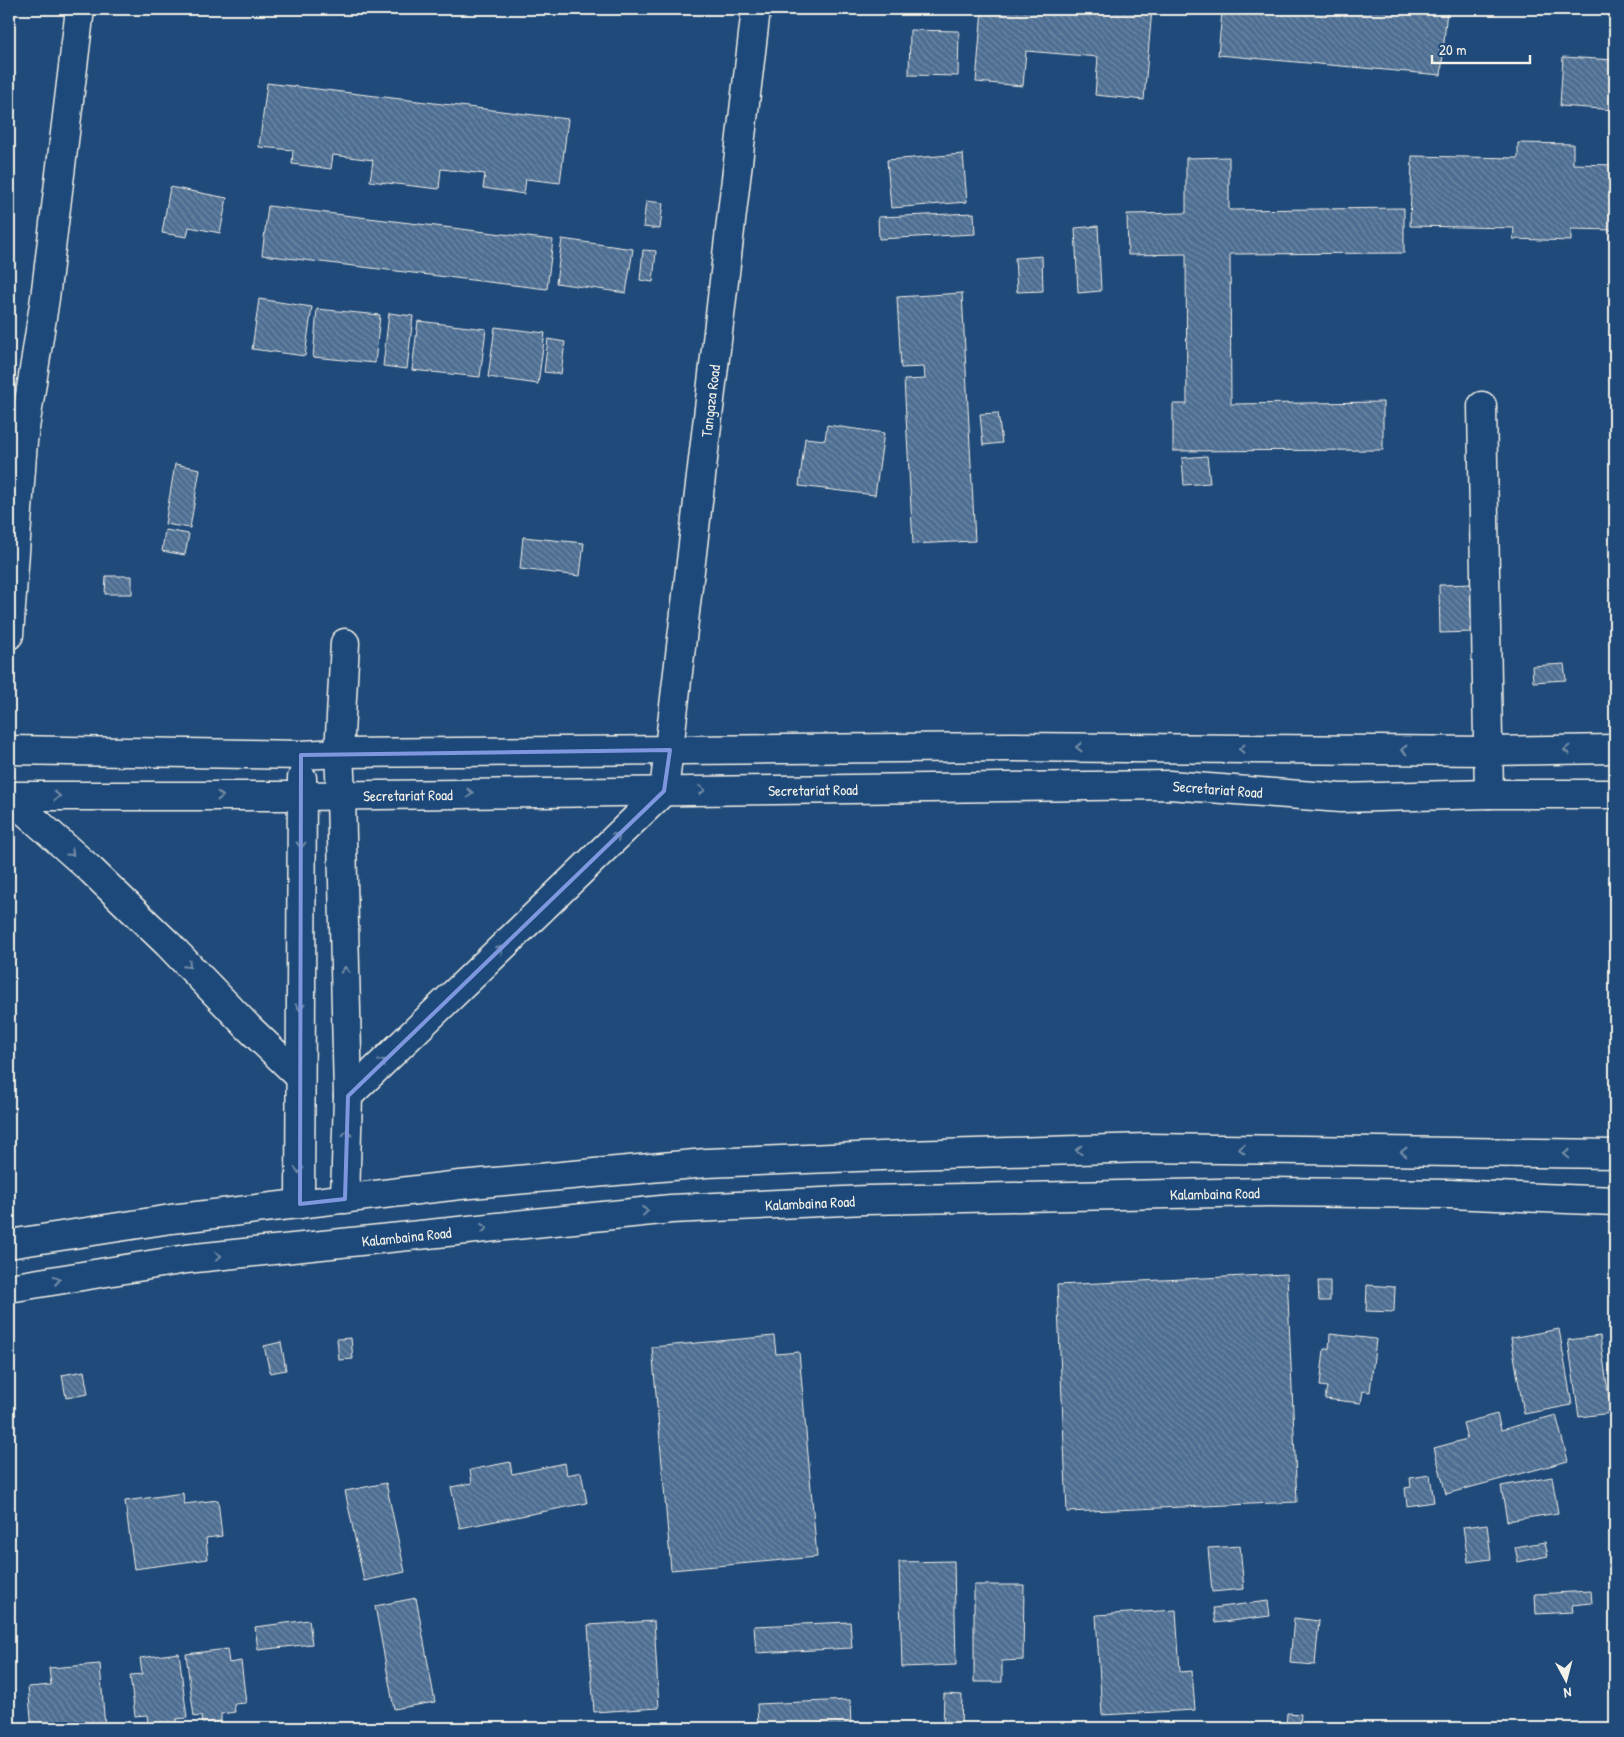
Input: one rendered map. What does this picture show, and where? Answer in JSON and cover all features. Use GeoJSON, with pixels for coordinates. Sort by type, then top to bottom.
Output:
{"type":"FeatureCollection","features":[{"type":"Feature","properties":{"kind":"street"},"geometry":{"type":"LineString","coordinates":[[9,635],[16,438],[45,298],[80,9]]}},
{"type":"Feature","properties":{"kind":"street","name":"Tangaza Road"},"geometry":{"type":"LineString","coordinates":[[664,791],[756,9]]}},
{"type":"Feature","properties":{"kind":"street"},"geometry":{"type":"LineString","coordinates":[[1482,406],[1489,794]]}},
{"type":"Feature","properties":{"kind":"street"},"geometry":{"type":"LineString","coordinates":[[344,1199],[348,1096],[339,753],[345,643]]}},
{"type":"Feature","properties":{"kind":"street"},"geometry":{"type":"LineString","coordinates":[[9,750],[301,755],[339,753],[1010,747],[1489,751],[1615,749]]}},
{"type":"Feature","properties":{"kind":"street"},"geometry":{"type":"LineString","coordinates":[[300,1204],[301,755]]}},
{"type":"Feature","properties":{"kind":"street","name":"Secretariat Road"},"geometry":{"type":"LineString","coordinates":[[9,796],[302,796],[1169,784],[1341,798],[1489,794],[1615,794]]}},
{"type":"Feature","properties":{"kind":"street"},"geometry":{"type":"LineString","coordinates":[[348,1096],[664,791]]}},
{"type":"Feature","properties":{"kind":"street"},"geometry":{"type":"LineString","coordinates":[[9,796],[91,870],[161,937],[248,1027],[299,1076]]}},
{"type":"Feature","properties":{"kind":"street"},"geometry":{"type":"LineString","coordinates":[[9,1244],[171,1219],[460,1185],[706,1163],[1147,1148],[1615,1154]]}},
{"type":"Feature","properties":{"kind":"street","name":"Kalambaina Road"},"geometry":{"type":"LineString","coordinates":[[9,1288],[186,1259],[671,1208],[866,1200],[1268,1192],[1449,1194],[1615,1200]]}},
{"type":"Feature","properties":{"kind":"highlighted area"},"geometry":{"type":"Polygon","coordinates":[[[670,750],[664,791],[348,1096],[345,1199],[300,1204],[301,755],[670,750]]]}},
{"type":"Feature","properties":{"kind":"building"},"geometry":{"type":"Polygon","coordinates":[[[982,9],[1085,9],[1107,11],[1107,9],[1152,9],[1144,100],[1095,95],[1098,57],[1026,51],[1023,86],[976,82],[982,9]]]}},
{"type":"Feature","properties":{"kind":"building"},"geometry":{"type":"Polygon","coordinates":[[[1263,9],[1447,9],[1441,75],[1218,55],[1222,12],[1263,15],[1263,9]]]}},
{"type":"Feature","properties":{"kind":"building"},"geometry":{"type":"Polygon","coordinates":[[[910,30],[959,31],[958,76],[909,75],[910,30]]]}},
{"type":"Feature","properties":{"kind":"building"},"geometry":{"type":"Polygon","coordinates":[[[1563,57],[1615,60],[1615,110],[1560,106],[1563,57]]]}},
{"type":"Feature","properties":{"kind":"building"},"geometry":{"type":"Polygon","coordinates":[[[267,83],[568,119],[560,183],[526,179],[524,194],[483,188],[485,174],[441,169],[439,189],[370,181],[373,160],[333,155],[331,169],[292,164],[293,150],[259,147],[267,83]]]}},
{"type":"Feature","properties":{"kind":"building"},"geometry":{"type":"Polygon","coordinates":[[[1518,143],[1573,144],[1573,164],[1615,165],[1615,230],[1571,229],[1571,241],[1513,239],[1514,228],[1410,226],[1412,156],[1518,158],[1518,143]]]}},
{"type":"Feature","properties":{"kind":"building"},"geometry":{"type":"Polygon","coordinates":[[[963,154],[967,202],[891,208],[887,160],[963,154]]]}},
{"type":"Feature","properties":{"kind":"building"},"geometry":{"type":"Polygon","coordinates":[[[1229,157],[1229,210],[1404,208],[1404,253],[1230,254],[1231,404],[1383,402],[1383,450],[1173,451],[1173,404],[1187,404],[1186,254],[1128,255],[1127,214],[1186,213],[1186,158],[1229,157]]]}},
{"type":"Feature","properties":{"kind":"building"},"geometry":{"type":"Polygon","coordinates":[[[170,187],[227,198],[220,233],[189,227],[187,237],[162,233],[170,187]]]}},
{"type":"Feature","properties":{"kind":"building"},"geometry":{"type":"Polygon","coordinates":[[[646,201],[663,203],[660,229],[643,227],[646,201]]]}},
{"type":"Feature","properties":{"kind":"building"},"geometry":{"type":"Polygon","coordinates":[[[268,206],[553,240],[547,289],[262,255],[268,206]]]}},
{"type":"Feature","properties":{"kind":"building"},"geometry":{"type":"Polygon","coordinates":[[[974,213],[975,234],[879,239],[878,217],[974,213]]]}},
{"type":"Feature","properties":{"kind":"building"},"geometry":{"type":"Polygon","coordinates":[[[1098,226],[1101,291],[1078,293],[1075,228],[1098,226]]]}},
{"type":"Feature","properties":{"kind":"building"},"geometry":{"type":"Polygon","coordinates":[[[562,239],[633,249],[626,293],[556,283],[562,239]]]}},
{"type":"Feature","properties":{"kind":"building"},"geometry":{"type":"Polygon","coordinates":[[[643,250],[656,251],[653,282],[640,280],[643,250]]]}},
{"type":"Feature","properties":{"kind":"building"},"geometry":{"type":"Polygon","coordinates":[[[1042,256],[1043,291],[1017,292],[1015,258],[1042,256]]]}},
{"type":"Feature","properties":{"kind":"building"},"geometry":{"type":"Polygon","coordinates":[[[962,293],[975,541],[913,544],[904,380],[925,379],[924,367],[901,368],[897,297],[962,293]]]}},
{"type":"Feature","properties":{"kind":"building"},"geometry":{"type":"Polygon","coordinates":[[[259,299],[312,307],[305,356],[252,349],[259,299]]]}},
{"type":"Feature","properties":{"kind":"building"},"geometry":{"type":"Polygon","coordinates":[[[317,309],[380,315],[375,363],[313,357],[317,309]]]}},
{"type":"Feature","properties":{"kind":"building"},"geometry":{"type":"Polygon","coordinates":[[[389,313],[413,316],[407,369],[383,366],[389,313]]]}},
{"type":"Feature","properties":{"kind":"building"},"geometry":{"type":"Polygon","coordinates":[[[418,321],[486,329],[480,377],[412,370],[418,321]]]}},
{"type":"Feature","properties":{"kind":"building"},"geometry":{"type":"Polygon","coordinates":[[[495,327],[545,333],[538,384],[488,377],[495,327]]]}},
{"type":"Feature","properties":{"kind":"building"},"geometry":{"type":"Polygon","coordinates":[[[548,339],[565,342],[561,374],[544,372],[548,339]]]}},
{"type":"Feature","properties":{"kind":"building"},"geometry":{"type":"Polygon","coordinates":[[[998,413],[1002,443],[983,445],[980,414],[998,413]]]}},
{"type":"Feature","properties":{"kind":"building"},"geometry":{"type":"Polygon","coordinates":[[[827,425],[884,433],[875,495],[799,486],[805,438],[825,440],[827,425]]]}},
{"type":"Feature","properties":{"kind":"building"},"geometry":{"type":"Polygon","coordinates":[[[1207,456],[1210,483],[1184,485],[1182,458],[1207,456]]]}},
{"type":"Feature","properties":{"kind":"building"},"geometry":{"type":"Polygon","coordinates":[[[175,464],[200,469],[190,528],[165,524],[175,464]]]}},
{"type":"Feature","properties":{"kind":"building"},"geometry":{"type":"Polygon","coordinates":[[[165,530],[189,534],[185,555],[162,551],[165,530]]]}},
{"type":"Feature","properties":{"kind":"building"},"geometry":{"type":"Polygon","coordinates":[[[523,537],[584,543],[580,576],[520,569],[523,537]]]}},
{"type":"Feature","properties":{"kind":"building"},"geometry":{"type":"Polygon","coordinates":[[[106,576],[132,576],[132,594],[105,594],[106,576]]]}},
{"type":"Feature","properties":{"kind":"building"},"geometry":{"type":"Polygon","coordinates":[[[1473,584],[1474,632],[1440,633],[1439,585],[1473,584]]]}},
{"type":"Feature","properties":{"kind":"building"},"geometry":{"type":"Polygon","coordinates":[[[1564,664],[1566,680],[1533,682],[1532,666],[1564,664]]]}},
{"type":"Feature","properties":{"kind":"building"},"geometry":{"type":"Polygon","coordinates":[[[1287,1274],[1297,1502],[1067,1512],[1057,1285],[1287,1274]]]}},
{"type":"Feature","properties":{"kind":"building"},"geometry":{"type":"Polygon","coordinates":[[[1318,1281],[1330,1281],[1330,1301],[1319,1301],[1318,1281]]]}},
{"type":"Feature","properties":{"kind":"building"},"geometry":{"type":"Polygon","coordinates":[[[1367,1285],[1395,1287],[1394,1312],[1366,1311],[1367,1285]]]}},
{"type":"Feature","properties":{"kind":"building"},"geometry":{"type":"Polygon","coordinates":[[[1559,1329],[1572,1405],[1524,1414],[1511,1338],[1559,1329]]]}},
{"type":"Feature","properties":{"kind":"building"},"geometry":{"type":"Polygon","coordinates":[[[1330,1334],[1376,1339],[1370,1392],[1363,1391],[1361,1403],[1325,1399],[1327,1387],[1320,1386],[1324,1349],[1329,1349],[1330,1334]]]}},
{"type":"Feature","properties":{"kind":"building"},"geometry":{"type":"Polygon","coordinates":[[[774,1336],[776,1354],[799,1352],[817,1557],[671,1570],[652,1347],[774,1336]]]}},
{"type":"Feature","properties":{"kind":"building"},"geometry":{"type":"Polygon","coordinates":[[[1600,1336],[1611,1413],[1579,1417],[1568,1340],[1600,1336]]]}},
{"type":"Feature","properties":{"kind":"building"},"geometry":{"type":"Polygon","coordinates":[[[351,1338],[353,1359],[339,1360],[337,1339],[351,1338]]]}},
{"type":"Feature","properties":{"kind":"building"},"geometry":{"type":"Polygon","coordinates":[[[281,1342],[286,1370],[270,1373],[264,1346],[281,1342]]]}},
{"type":"Feature","properties":{"kind":"building"},"geometry":{"type":"Polygon","coordinates":[[[84,1371],[88,1394],[66,1398],[62,1375],[84,1371]]]}},
{"type":"Feature","properties":{"kind":"building"},"geometry":{"type":"Polygon","coordinates":[[[1497,1414],[1501,1430],[1556,1415],[1568,1461],[1446,1494],[1434,1448],[1467,1439],[1463,1423],[1497,1414]]]}},
{"type":"Feature","properties":{"kind":"building"},"geometry":{"type":"Polygon","coordinates":[[[510,1462],[512,1474],[565,1463],[567,1475],[581,1472],[587,1503],[460,1528],[451,1487],[472,1483],[470,1470],[510,1462]]]}},
{"type":"Feature","properties":{"kind":"building"},"geometry":{"type":"Polygon","coordinates":[[[1430,1475],[1434,1502],[1407,1506],[1405,1488],[1411,1487],[1410,1478],[1430,1475]]]}},
{"type":"Feature","properties":{"kind":"building"},"geometry":{"type":"Polygon","coordinates":[[[1552,1477],[1558,1513],[1507,1521],[1501,1486],[1552,1477]]]}},
{"type":"Feature","properties":{"kind":"building"},"geometry":{"type":"Polygon","coordinates":[[[386,1483],[405,1572],[364,1581],[345,1491],[386,1483]]]}},
{"type":"Feature","properties":{"kind":"building"},"geometry":{"type":"Polygon","coordinates":[[[183,1493],[184,1504],[218,1500],[222,1536],[206,1538],[208,1559],[134,1569],[125,1501],[183,1493]]]}},
{"type":"Feature","properties":{"kind":"building"},"geometry":{"type":"Polygon","coordinates":[[[1487,1524],[1491,1559],[1468,1562],[1463,1527],[1487,1524]]]}},
{"type":"Feature","properties":{"kind":"building"},"geometry":{"type":"Polygon","coordinates":[[[1545,1542],[1548,1556],[1518,1562],[1515,1547],[1545,1542]]]}},
{"type":"Feature","properties":{"kind":"building"},"geometry":{"type":"Polygon","coordinates":[[[1240,1546],[1244,1589],[1212,1592],[1208,1548],[1240,1546]]]}},
{"type":"Feature","properties":{"kind":"building"},"geometry":{"type":"Polygon","coordinates":[[[954,1561],[956,1665],[902,1667],[899,1562],[954,1561]]]}},
{"type":"Feature","properties":{"kind":"building"},"geometry":{"type":"Polygon","coordinates":[[[974,1585],[1024,1585],[1023,1660],[1002,1661],[1002,1682],[974,1682],[974,1585]]]}},
{"type":"Feature","properties":{"kind":"building"},"geometry":{"type":"Polygon","coordinates":[[[1591,1591],[1592,1603],[1572,1605],[1573,1612],[1536,1614],[1535,1594],[1591,1591]]]}},
{"type":"Feature","properties":{"kind":"building"},"geometry":{"type":"Polygon","coordinates":[[[416,1598],[435,1702],[394,1709],[375,1606],[416,1598]]]}},
{"type":"Feature","properties":{"kind":"building"},"geometry":{"type":"Polygon","coordinates":[[[1268,1601],[1270,1616],[1215,1623],[1213,1608],[1268,1601]]]}},
{"type":"Feature","properties":{"kind":"building"},"geometry":{"type":"Polygon","coordinates":[[[1176,1610],[1180,1672],[1192,1671],[1195,1710],[1102,1715],[1096,1615],[1176,1610]]]}},
{"type":"Feature","properties":{"kind":"building"},"geometry":{"type":"Polygon","coordinates":[[[1294,1618],[1319,1621],[1315,1665],[1290,1663],[1294,1618]]]}},
{"type":"Feature","properties":{"kind":"building"},"geometry":{"type":"Polygon","coordinates":[[[309,1620],[312,1644],[258,1650],[255,1627],[309,1620]]]}},
{"type":"Feature","properties":{"kind":"building"},"geometry":{"type":"Polygon","coordinates":[[[654,1621],[659,1708],[594,1712],[588,1625],[654,1621]]]}},
{"type":"Feature","properties":{"kind":"building"},"geometry":{"type":"Polygon","coordinates":[[[850,1622],[852,1648],[756,1653],[754,1626],[850,1622]]]}},
{"type":"Feature","properties":{"kind":"building"},"geometry":{"type":"Polygon","coordinates":[[[227,1649],[229,1663],[241,1661],[246,1703],[234,1704],[235,1712],[221,1714],[221,1721],[202,1723],[201,1716],[194,1717],[186,1654],[227,1649]]]}},
{"type":"Feature","properties":{"kind":"building"},"geometry":{"type":"Polygon","coordinates":[[[179,1653],[187,1718],[176,1719],[176,1726],[157,1728],[156,1722],[148,1723],[147,1715],[135,1716],[130,1675],[142,1674],[140,1658],[179,1653]]]}},
{"type":"Feature","properties":{"kind":"building"},"geometry":{"type":"Polygon","coordinates":[[[100,1664],[105,1728],[32,1728],[28,1687],[51,1685],[49,1668],[100,1664]]]}},
{"type":"Feature","properties":{"kind":"building"},"geometry":{"type":"Polygon","coordinates":[[[944,1694],[962,1695],[961,1728],[943,1728],[944,1694]]]}},
{"type":"Feature","properties":{"kind":"building"},"geometry":{"type":"Polygon","coordinates":[[[850,1700],[851,1727],[758,1728],[757,1704],[850,1700]]]}},
{"type":"Feature","properties":{"kind":"building"},"geometry":{"type":"Polygon","coordinates":[[[1287,1713],[1301,1714],[1300,1728],[1286,1728],[1287,1713]]]}},
{"type":"Feature","properties":{"kind":"building"},"geometry":{"type":"Polygon","coordinates":[[[618,1722],[618,1728],[595,1728],[594,1725],[618,1722]]]}}]}
